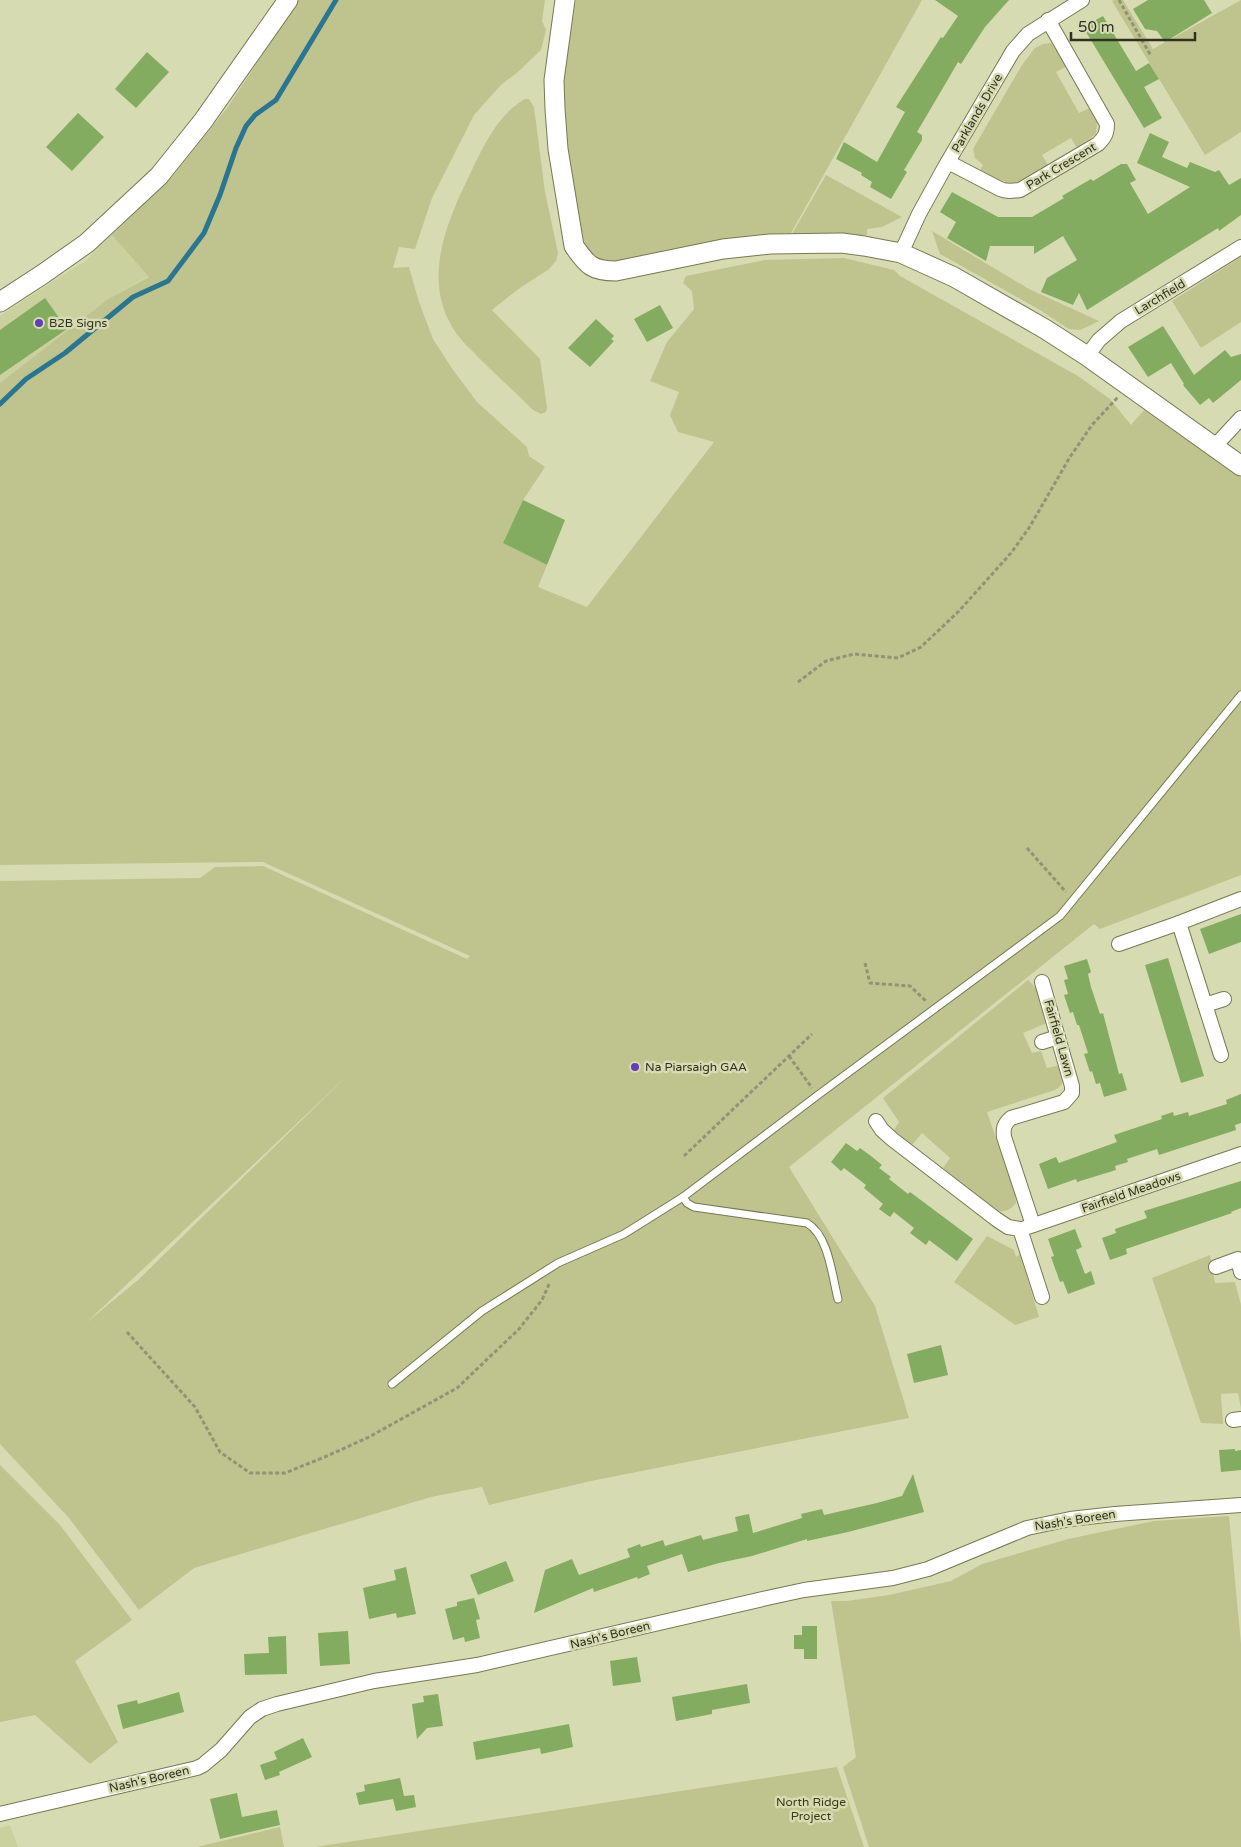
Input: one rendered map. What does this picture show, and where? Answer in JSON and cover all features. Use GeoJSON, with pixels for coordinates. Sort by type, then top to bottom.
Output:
{"type":"FeatureCollection","features":[{"type":"Feature","properties":{"kind":"street"},"geometry":{"type":"LineString","coordinates":[[0,302],[87,243],[159,176],[203,122],[288,0]]}},
{"type":"Feature","properties":{"kind":"street"},"geometry":{"type":"LineString","coordinates":[[565,0],[554,80],[558,149],[574,246],[583,260],[591,267],[602,271],[616,271],[723,249],[770,244],[842,243],[901,253],[954,277],[1045,329],[1087,356],[1241,466]]}},
{"type":"Feature","properties":{"kind":"street","name":"Parklands Drive"},"geometry":{"type":"LineString","coordinates":[[901,253],[919,214],[1013,51],[1028,34],[1082,0]]}},
{"type":"Feature","properties":{"kind":"street","name":"Park Crescent"},"geometry":{"type":"LineString","coordinates":[[948,162],[1000,189],[1014,192],[1098,144],[1104,138],[1107,132],[1107,124],[1048,20]]}},
{"type":"Feature","properties":{"kind":"street","name":"Larchfield"},"geometry":{"type":"LineString","coordinates":[[1087,356],[1099,340],[1121,321],[1241,247]]}},
{"type":"Feature","properties":{"kind":"street"},"geometry":{"type":"LineString","coordinates":[[1214,447],[1241,418]]}},
{"type":"Feature","properties":{"kind":"street"},"geometry":{"type":"LineString","coordinates":[[1118,944],[1241,899]]}},
{"type":"Feature","properties":{"kind":"street"},"geometry":{"type":"LineString","coordinates":[[1179,922],[1221,1055]]}},
{"type":"Feature","properties":{"kind":"street","name":"Fairfield Lawn"},"geometry":{"type":"LineString","coordinates":[[1042,982],[1072,1086],[1072,1093],[1064,1102],[1012,1118],[1006,1122],[1003,1128],[1042,1297]]}},
{"type":"Feature","properties":{"kind":"street"},"geometry":{"type":"LineString","coordinates":[[1205,1005],[1224,999]]}},
{"type":"Feature","properties":{"kind":"street"},"geometry":{"type":"LineString","coordinates":[[1042,1042],[1058,1037]]}},
{"type":"Feature","properties":{"kind":"street"},"geometry":{"type":"LineString","coordinates":[[876,1121],[887,1135],[996,1219],[1008,1227],[1026,1227]]}},
{"type":"Feature","properties":{"kind":"street","name":"Fairfield Meadows"},"geometry":{"type":"LineString","coordinates":[[1026,1227],[1241,1154]]}},
{"type":"Feature","properties":{"kind":"street"},"geometry":{"type":"LineString","coordinates":[[1216,1267],[1238,1259],[1241,1272]]}},
{"type":"Feature","properties":{"kind":"street","name":"Nash's Boreen"},"geometry":{"type":"LineString","coordinates":[[0,1814],[197,1768],[221,1750],[250,1717],[262,1709],[306,1696],[374,1681],[477,1666],[767,1598],[893,1578],[928,1569],[1027,1528],[1070,1519],[1241,1505]]}},
{"type":"Feature","properties":{"kind":"lane"},"geometry":{"type":"LineString","coordinates":[[392,1384],[482,1310],[558,1263],[624,1234],[683,1197],[1060,916],[1241,695]]}},
{"type":"Feature","properties":{"kind":"lane"},"geometry":{"type":"LineString","coordinates":[[683,1197],[687,1203],[694,1207],[808,1223],[815,1227],[824,1244],[838,1299]]}},
{"type":"Feature","properties":{"kind":"path"},"geometry":{"type":"LineString","coordinates":[[1119,0],[1151,56]]}},
{"type":"Feature","properties":{"kind":"path"},"geometry":{"type":"LineString","coordinates":[[798,682],[826,661],[854,654],[898,658],[921,646],[959,611],[1011,553],[1029,528],[1070,457],[1092,425],[1128,386]]}},
{"type":"Feature","properties":{"kind":"path"},"geometry":{"type":"LineString","coordinates":[[1027,848],[1074,900]]}},
{"type":"Feature","properties":{"kind":"path"},"geometry":{"type":"LineString","coordinates":[[866,963],[870,983],[910,986],[934,1009]]}},
{"type":"Feature","properties":{"kind":"path"},"geometry":{"type":"LineString","coordinates":[[684,1156],[812,1034]]}},
{"type":"Feature","properties":{"kind":"path"},"geometry":{"type":"LineString","coordinates":[[789,1056],[818,1095]]}},
{"type":"Feature","properties":{"kind":"path"},"geometry":{"type":"LineString","coordinates":[[127,1332],[195,1406],[220,1452],[250,1473],[285,1473],[328,1456],[368,1437],[457,1388],[519,1329],[542,1300],[558,1263]]}},
{"type":"Feature","properties":{"kind":"shaded area"},"geometry":{"type":"Polygon","coordinates":[[[115,232],[149,276],[108,299],[0,383],[0,316],[86,260],[115,232]]]}},
{"type":"Feature","properties":{"kind":"shaded area"},"geometry":{"type":"Polygon","coordinates":[[[10,1825],[18,1847],[0,1847],[0,1828],[10,1825]]]}},
{"type":"Feature","properties":{"kind":"green space"},"geometry":{"type":"Polygon","coordinates":[[[299,0],[545,0],[542,21],[546,30],[541,50],[501,85],[474,115],[432,198],[415,249],[399,247],[393,268],[409,267],[419,302],[433,339],[477,402],[527,447],[529,456],[545,467],[523,500],[503,543],[547,565],[538,587],[587,607],[714,442],[678,432],[670,415],[679,392],[650,381],[667,342],[694,309],[692,291],[683,283],[686,276],[765,260],[844,258],[894,270],[900,276],[1078,376],[1110,399],[1131,425],[1144,410],[1241,477],[1241,875],[1100,929],[1094,924],[789,1167],[875,1306],[909,1418],[591,1481],[489,1505],[482,1487],[431,1497],[194,1568],[139,1610],[69,1518],[0,1444],[0,881],[200,878],[215,867],[263,866],[467,959],[470,956],[263,862],[0,865],[0,383],[108,299],[149,277],[112,235],[172,177],[227,108],[299,0]],[[349,1074],[86,1323],[138,1280],[349,1074]]]}},
{"type":"Feature","properties":{"kind":"green space"},"geometry":{"type":"Polygon","coordinates":[[[576,0],[922,0],[791,233],[749,236],[611,262],[595,259],[589,252],[582,236],[568,164],[561,91],[576,0]]]}},
{"type":"Feature","properties":{"kind":"green space"},"geometry":{"type":"Polygon","coordinates":[[[1123,0],[1153,49],[1241,0],[1241,132],[1205,155],[1112,1],[1123,0]]]}},
{"type":"Feature","properties":{"kind":"green space"},"geometry":{"type":"Polygon","coordinates":[[[1051,43],[1067,66],[1056,72],[1079,113],[1090,108],[1097,121],[1096,134],[1077,148],[1071,138],[1042,155],[1048,165],[1021,181],[1009,182],[1001,180],[980,170],[983,165],[975,158],[973,149],[1022,65],[1035,48],[1051,43]]]}},
{"type":"Feature","properties":{"kind":"green space"},"geometry":{"type":"Polygon","coordinates":[[[525,99],[529,99],[534,107],[545,192],[558,253],[556,261],[549,269],[517,290],[492,310],[540,359],[547,407],[546,412],[541,414],[533,410],[460,338],[448,318],[441,298],[439,277],[440,256],[445,235],[452,214],[475,164],[499,122],[515,105],[525,99]]]}},
{"type":"Feature","properties":{"kind":"green space"},"geometry":{"type":"Polygon","coordinates":[[[826,175],[902,217],[882,227],[867,229],[867,235],[792,234],[826,175]]]}},
{"type":"Feature","properties":{"kind":"green space"},"geometry":{"type":"Polygon","coordinates":[[[932,231],[1029,289],[1099,321],[1080,330],[1069,329],[1040,310],[940,254],[932,231]]]}},
{"type":"Feature","properties":{"kind":"green space"},"geometry":{"type":"Polygon","coordinates":[[[1241,257],[1241,322],[1201,348],[1172,301],[1241,257]]]}},
{"type":"Feature","properties":{"kind":"green space"},"geometry":{"type":"Polygon","coordinates":[[[1028,980],[1037,989],[1047,1023],[1023,1033],[1032,1053],[1041,1051],[1047,1068],[1060,1065],[1063,1082],[1055,1090],[987,1112],[1015,1194],[1016,1203],[1008,1210],[997,1211],[943,1168],[950,1158],[922,1133],[912,1145],[894,1130],[899,1122],[883,1098],[1028,980]]]}},
{"type":"Feature","properties":{"kind":"green space"},"geometry":{"type":"Polygon","coordinates":[[[987,1236],[1014,1250],[1016,1257],[1020,1254],[1039,1317],[1015,1325],[954,1282],[987,1236]]]}},
{"type":"Feature","properties":{"kind":"green space"},"geometry":{"type":"Polygon","coordinates":[[[1210,1255],[1215,1283],[1235,1282],[1241,1305],[1241,1408],[1238,1393],[1221,1394],[1223,1424],[1201,1423],[1152,1278],[1210,1255]]]}},
{"type":"Feature","properties":{"kind":"green space"},"geometry":{"type":"Polygon","coordinates":[[[0,1465],[60,1525],[132,1620],[75,1661],[118,1742],[90,1764],[35,1715],[0,1722],[0,1465]]]}},
{"type":"Feature","properties":{"kind":"green space"},"geometry":{"type":"Polygon","coordinates":[[[1229,1516],[1241,1644],[1241,1847],[869,1847],[843,1767],[856,1757],[831,1601],[847,1601],[889,1595],[951,1581],[982,1564],[1068,1539],[1154,1521],[1229,1516]]]}},
{"type":"Feature","properties":{"kind":"green space","name":"North Ridge Project"},"geometry":{"type":"Polygon","coordinates":[[[837,1767],[864,1847],[315,1847],[837,1767]]]}},
{"type":"Feature","properties":{"kind":"green space"},"geometry":{"type":"Polygon","coordinates":[[[280,1827],[284,1847],[197,1847],[280,1827]]]}},
{"type":"Feature","properties":{"kind":"building"},"geometry":{"type":"Polygon","coordinates":[[[935,0],[1009,0],[985,27],[961,64],[958,62],[917,132],[922,135],[922,140],[904,170],[907,172],[891,199],[870,187],[872,182],[861,175],[862,173],[836,159],[844,142],[877,162],[905,112],[896,107],[941,37],[943,38],[958,16],[935,0]]]}},
{"type":"Feature","properties":{"kind":"building"},"geometry":{"type":"Polygon","coordinates":[[[1148,0],[1204,0],[1212,13],[1165,42],[1157,31],[1145,29],[1133,9],[1148,0]]]}},
{"type":"Feature","properties":{"kind":"building"},"geometry":{"type":"Polygon","coordinates":[[[1103,16],[1136,71],[1149,63],[1159,79],[1144,87],[1162,118],[1144,128],[1083,27],[1103,16]]]}},
{"type":"Feature","properties":{"kind":"building"},"geometry":{"type":"Polygon","coordinates":[[[147,52],[169,72],[136,108],[115,89],[147,52]]]}},
{"type":"Feature","properties":{"kind":"building"},"geometry":{"type":"Polygon","coordinates":[[[78,113],[104,137],[72,171],[46,147],[78,113]]]}},
{"type":"Feature","properties":{"kind":"building"},"geometry":{"type":"Polygon","coordinates":[[[1150,133],[1169,142],[1162,157],[1187,168],[1190,162],[1215,172],[1219,170],[1229,185],[1241,178],[1241,215],[1219,231],[1218,228],[1087,310],[1079,293],[1073,305],[1041,292],[1047,278],[1077,260],[1063,236],[1034,254],[1034,246],[990,246],[986,261],[947,238],[956,222],[940,212],[952,192],[998,217],[1032,217],[1064,198],[1062,196],[1091,179],[1093,181],[1121,164],[1127,164],[1136,180],[1130,183],[1148,214],[1190,187],[1137,163],[1150,133]]]}},
{"type":"Feature","properties":{"kind":"building"},"geometry":{"type":"Polygon","coordinates":[[[45,298],[67,329],[0,375],[0,330],[45,298]]]}},
{"type":"Feature","properties":{"kind":"building"},"geometry":{"type":"Polygon","coordinates":[[[660,305],[673,328],[647,342],[634,319],[660,305]]]}},
{"type":"Feature","properties":{"kind":"building"},"geometry":{"type":"Polygon","coordinates":[[[596,319],[614,336],[611,339],[614,341],[590,367],[568,348],[596,319]]]}},
{"type":"Feature","properties":{"kind":"building"},"geometry":{"type":"Polygon","coordinates":[[[1163,326],[1194,375],[1225,350],[1231,357],[1241,354],[1241,380],[1213,403],[1209,398],[1200,405],[1183,385],[1171,363],[1148,377],[1128,347],[1163,326]]]}},
{"type":"Feature","properties":{"kind":"building"},"geometry":{"type":"Polygon","coordinates":[[[523,500],[565,520],[547,565],[503,543],[523,500]]]}},
{"type":"Feature","properties":{"kind":"building"},"geometry":{"type":"Polygon","coordinates":[[[1241,914],[1241,942],[1209,954],[1200,929],[1241,914]]]}},
{"type":"Feature","properties":{"kind":"building"},"geometry":{"type":"Polygon","coordinates":[[[1168,958],[1204,1076],[1181,1083],[1145,965],[1168,958]]]}},
{"type":"Feature","properties":{"kind":"building"},"geometry":{"type":"Polygon","coordinates":[[[1087,959],[1091,972],[1088,974],[1091,987],[1100,1014],[1103,1013],[1119,1074],[1122,1073],[1127,1090],[1104,1097],[1100,1083],[1096,1084],[1092,1071],[1090,1072],[1084,1054],[1088,1053],[1079,1025],[1077,1025],[1073,1012],[1070,1013],[1064,995],[1068,994],[1064,980],[1068,979],[1064,966],[1087,959]]]}},
{"type":"Feature","properties":{"kind":"building"},"geometry":{"type":"Polygon","coordinates":[[[1241,1094],[1241,1123],[1235,1125],[1236,1130],[1159,1155],[1157,1149],[1127,1159],[1128,1162],[1115,1166],[1116,1170],[1077,1182],[1076,1179],[1048,1189],[1039,1164],[1056,1157],[1059,1163],[1117,1142],[1114,1135],[1162,1119],[1161,1116],[1173,1112],[1174,1116],[1188,1112],[1189,1116],[1227,1104],[1226,1100],[1241,1094]]]}},
{"type":"Feature","properties":{"kind":"building"},"geometry":{"type":"Polygon","coordinates":[[[846,1143],[857,1151],[860,1148],[871,1156],[882,1165],[879,1168],[891,1177],[889,1179],[908,1194],[910,1192],[973,1239],[957,1261],[929,1240],[926,1245],[910,1233],[914,1228],[894,1212],[890,1217],[879,1209],[883,1204],[864,1188],[866,1185],[844,1168],[841,1171],[831,1162],[846,1143]]]}},
{"type":"Feature","properties":{"kind":"building"},"geometry":{"type":"Polygon","coordinates":[[[1241,1181],[1241,1208],[1232,1213],[1126,1249],[1127,1254],[1110,1260],[1102,1238],[1116,1233],[1115,1229],[1147,1218],[1144,1211],[1241,1181]]]}},
{"type":"Feature","properties":{"kind":"building"},"geometry":{"type":"Polygon","coordinates":[[[1075,1229],[1082,1247],[1076,1250],[1085,1274],[1091,1271],[1095,1284],[1068,1294],[1063,1281],[1060,1282],[1051,1257],[1054,1256],[1048,1239],[1075,1229]]]}},
{"type":"Feature","properties":{"kind":"building"},"geometry":{"type":"Polygon","coordinates":[[[941,1345],[948,1375],[914,1383],[907,1354],[941,1345]]]}},
{"type":"Feature","properties":{"kind":"building"},"geometry":{"type":"Polygon","coordinates":[[[1235,1449],[1235,1451],[1241,1450],[1241,1470],[1221,1472],[1219,1450],[1235,1449]]]}},
{"type":"Feature","properties":{"kind":"building"},"geometry":{"type":"Polygon","coordinates":[[[913,1474],[924,1512],[848,1532],[807,1541],[807,1539],[752,1556],[688,1572],[682,1554],[647,1566],[650,1574],[638,1579],[637,1577],[594,1592],[593,1588],[534,1613],[545,1570],[572,1559],[579,1575],[630,1557],[627,1549],[640,1544],[641,1547],[663,1540],[665,1546],[701,1535],[703,1540],[738,1531],[735,1517],[749,1514],[753,1533],[802,1518],[801,1514],[822,1509],[824,1515],[877,1503],[902,1496],[913,1474]]]}},
{"type":"Feature","properties":{"kind":"building"},"geometry":{"type":"Polygon","coordinates":[[[506,1561],[514,1581],[478,1595],[470,1575],[506,1561]]]}},
{"type":"Feature","properties":{"kind":"building"},"geometry":{"type":"Polygon","coordinates":[[[406,1567],[416,1614],[397,1618],[396,1613],[369,1619],[363,1588],[396,1580],[394,1570],[406,1567]]]}},
{"type":"Feature","properties":{"kind":"building"},"geometry":{"type":"Polygon","coordinates":[[[474,1598],[480,1619],[476,1620],[480,1638],[465,1642],[464,1637],[453,1640],[445,1609],[457,1606],[457,1602],[474,1598]]]}},
{"type":"Feature","properties":{"kind":"building"},"geometry":{"type":"Polygon","coordinates":[[[802,1626],[817,1626],[817,1659],[804,1659],[804,1649],[794,1649],[794,1635],[802,1635],[802,1626]]]}},
{"type":"Feature","properties":{"kind":"building"},"geometry":{"type":"Polygon","coordinates":[[[348,1631],[350,1664],[320,1666],[318,1633],[348,1631]]]}},
{"type":"Feature","properties":{"kind":"building"},"geometry":{"type":"Polygon","coordinates":[[[286,1636],[287,1674],[245,1675],[244,1654],[269,1653],[268,1637],[286,1636]]]}},
{"type":"Feature","properties":{"kind":"building"},"geometry":{"type":"Polygon","coordinates":[[[637,1657],[641,1682],[613,1686],[610,1661],[637,1657]]]}},
{"type":"Feature","properties":{"kind":"building"},"geometry":{"type":"Polygon","coordinates":[[[747,1684],[750,1703],[712,1710],[712,1714],[676,1721],[672,1697],[747,1684]]]}},
{"type":"Feature","properties":{"kind":"building"},"geometry":{"type":"Polygon","coordinates":[[[179,1692],[184,1712],[123,1729],[117,1705],[137,1700],[138,1704],[179,1692]]]}},
{"type":"Feature","properties":{"kind":"building"},"geometry":{"type":"Polygon","coordinates":[[[438,1694],[443,1726],[427,1728],[417,1739],[412,1704],[424,1702],[423,1696],[438,1694]]]}},
{"type":"Feature","properties":{"kind":"building"},"geometry":{"type":"Polygon","coordinates":[[[569,1724],[573,1747],[541,1754],[540,1748],[476,1760],[473,1742],[569,1724]]]}},
{"type":"Feature","properties":{"kind":"building"},"geometry":{"type":"Polygon","coordinates":[[[303,1738],[312,1757],[279,1772],[280,1775],[265,1780],[260,1765],[277,1759],[274,1752],[303,1738]]]}},
{"type":"Feature","properties":{"kind":"building"},"geometry":{"type":"Polygon","coordinates":[[[400,1778],[404,1796],[414,1795],[416,1807],[396,1811],[393,1799],[359,1805],[356,1793],[365,1791],[364,1785],[400,1778]]]}},
{"type":"Feature","properties":{"kind":"building"},"geometry":{"type":"Polygon","coordinates":[[[237,1793],[242,1817],[277,1810],[280,1825],[220,1839],[210,1799],[237,1793]]]}},
{"type":"Feature","properties":{"kind":"waterway"},"geometry":{"type":"LineString","coordinates":[[0,404],[26,379],[65,353],[133,297],[168,281],[204,233],[246,126],[255,115],[276,100],[336,0]]}},
{"type":"Feature","properties":{"kind":"place","name":"B2B Signs"},"geometry":{"type":"Point","coordinates":[39,323]}},
{"type":"Feature","properties":{"kind":"place","name":"Na Piarsaigh GAA"},"geometry":{"type":"Point","coordinates":[635,1067]}}]}
